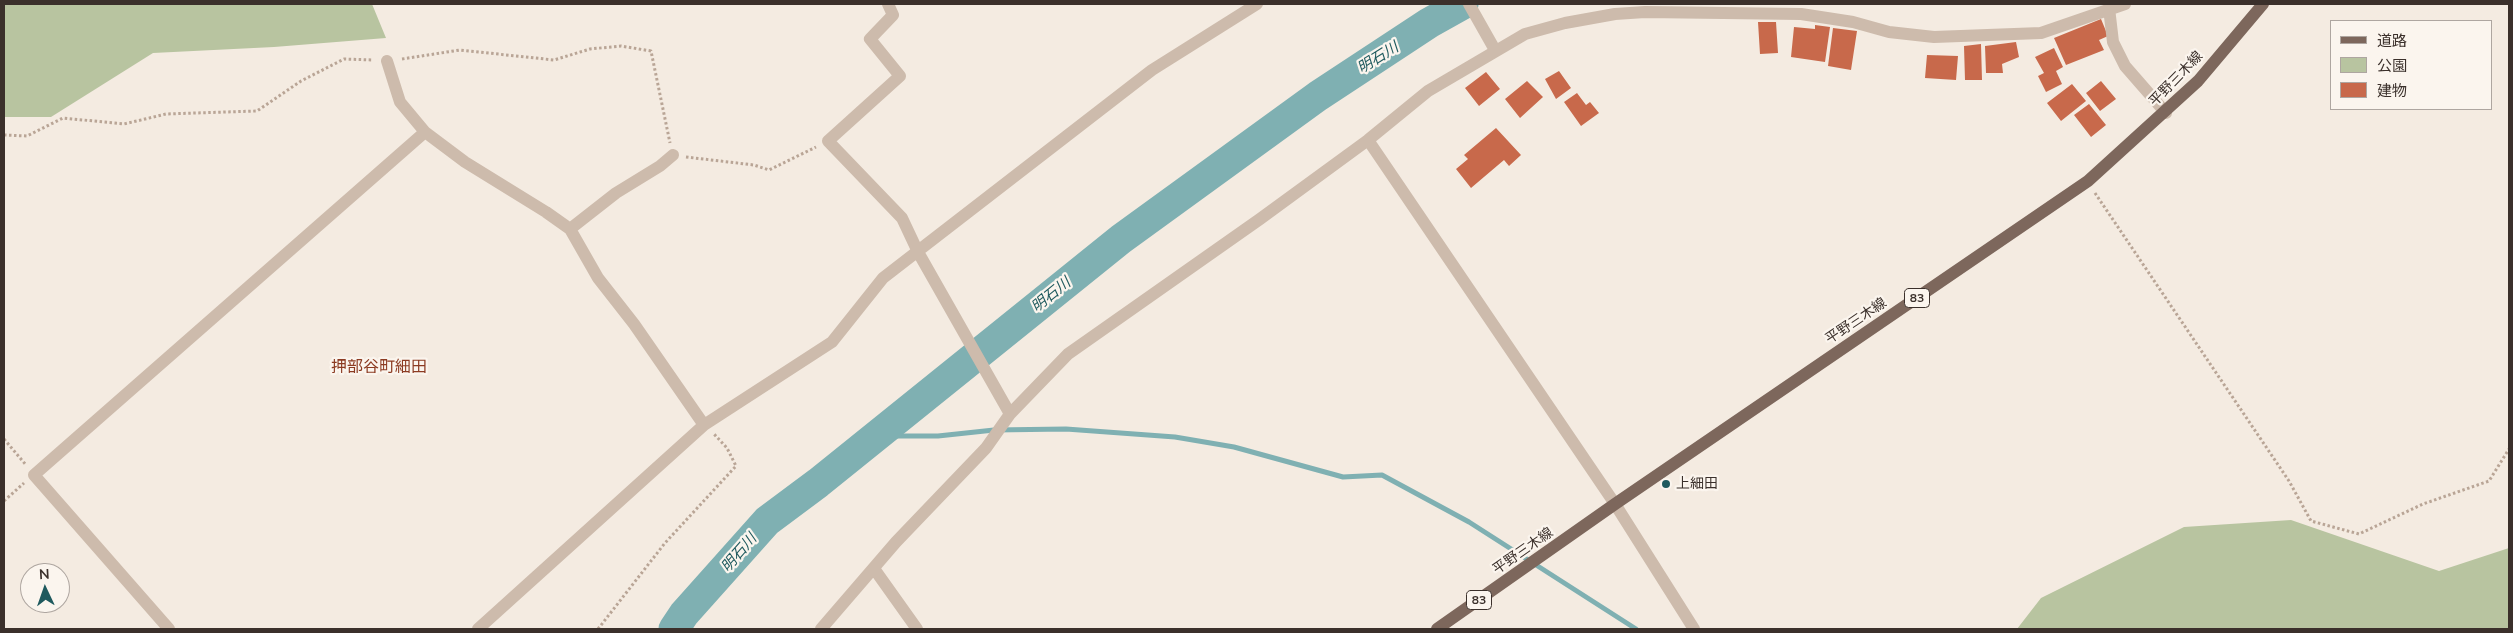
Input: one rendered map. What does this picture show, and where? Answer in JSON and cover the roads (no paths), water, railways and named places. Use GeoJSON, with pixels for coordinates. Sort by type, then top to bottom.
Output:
{"type":"FeatureCollection","features":[{"type":"Feature","properties":{"kind":"main road","name":"平野三木線"},"geometry":{"type":"LineString","coordinates":[[1437,629],[1615,504],[2088,181],[2166,113],[2198,82],[2263,4]]}},
{"type":"Feature","properties":{"kind":"street"},"geometry":{"type":"LineString","coordinates":[[888,4],[893,15],[870,38],[900,76],[828,142],[902,218],[946,303],[1010,414]]}},
{"type":"Feature","properties":{"kind":"street"},"geometry":{"type":"LineString","coordinates":[[478,629],[704,425],[832,342],[883,278],[1152,70],[1257,4]]}},
{"type":"Feature","properties":{"kind":"street"},"geometry":{"type":"LineString","coordinates":[[1469,4],[1495,50]]}},
{"type":"Feature","properties":{"kind":"street"},"geometry":{"type":"LineString","coordinates":[[822,629],[896,542],[986,448],[1010,414],[1068,354],[1260,219],[1368,140],[1428,91],[1525,34],[1564,23],[1645,12],[1801,14],[1854,22],[1889,32],[1934,37],[2041,33],[2125,4]]}},
{"type":"Feature","properties":{"kind":"street"},"geometry":{"type":"LineString","coordinates":[[2109,8],[2113,42],[2125,66],[2166,113]]}},
{"type":"Feature","properties":{"kind":"street"},"geometry":{"type":"LineString","coordinates":[[387,61],[400,102],[425,132],[465,162],[570,229],[598,278],[634,324],[704,425]]}},
{"type":"Feature","properties":{"kind":"street"},"geometry":{"type":"LineString","coordinates":[[169,629],[34,474],[425,132]]}},
{"type":"Feature","properties":{"kind":"street"},"geometry":{"type":"LineString","coordinates":[[1368,140],[1615,504],[1694,629]]}},
{"type":"Feature","properties":{"kind":"street"},"geometry":{"type":"LineString","coordinates":[[570,229],[616,193],[660,166],[673,155]]}},
{"type":"Feature","properties":{"kind":"street"},"geometry":{"type":"LineString","coordinates":[[874,570],[917,629]]}},
{"type":"Feature","properties":{"kind":"waterway","name":"明石川"},"geometry":{"type":"LineString","coordinates":[[674,629],[684,614],[767,521],[818,483],[1121,239],[1318,96],[1429,23],[1463,4]]}},
{"type":"Feature","properties":{"kind":"waterway"},"geometry":{"type":"LineString","coordinates":[[876,436],[938,436],[994,430],[1066,429],[1175,437],[1234,447],[1343,477],[1382,475],[1469,522],[1636,629]]}},
{"type":"Feature","properties":{"kind":"place","name":"上細田"},"geometry":{"type":"Point","coordinates":[1666,484]}},
{"type":"Feature","properties":{"kind":"district","name":"押部谷町細田"},"geometry":{"type":"Point","coordinates":[379,367]}}]}
